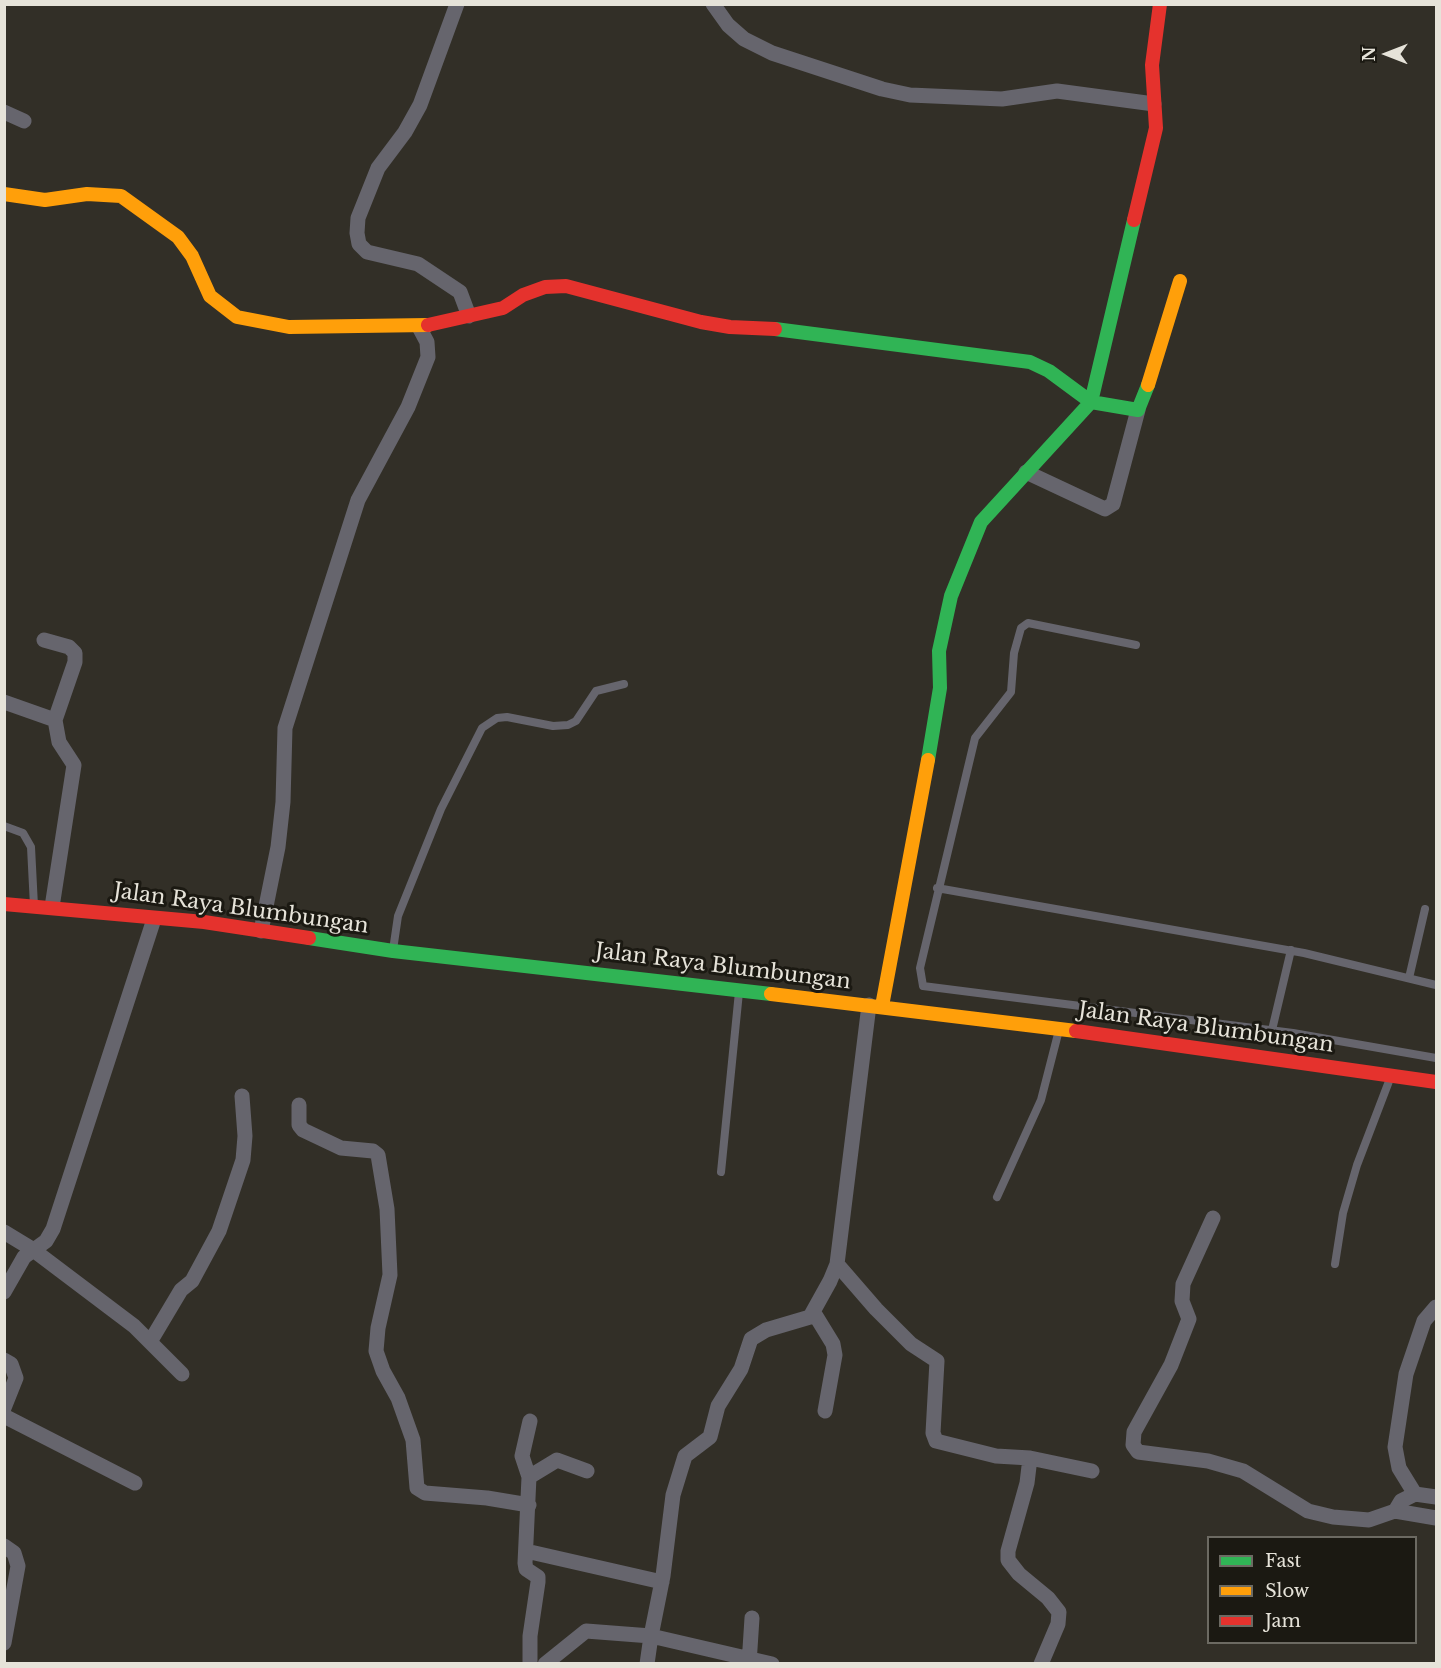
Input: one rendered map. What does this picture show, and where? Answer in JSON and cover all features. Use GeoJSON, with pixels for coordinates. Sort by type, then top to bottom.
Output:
{"type":"FeatureCollection","features":[{"type":"Feature","properties":{"kind":"street"},"geometry":{"type":"LineString","coordinates":[[457,4],[420,105],[405,132],[378,168],[358,218],[357,233],[359,244],[367,252],[418,264],[460,292],[469,316]]}},
{"type":"Feature","properties":{"kind":"street"},"geometry":{"type":"LineString","coordinates":[[713,4],[728,26],[744,39],[772,54],[882,89],[910,95],[1002,99],[1057,92],[1154,104]]}},
{"type":"Feature","properties":{"kind":"street"},"geometry":{"type":"LineString","coordinates":[[647,1664],[662,1582],[673,1495],[684,1456],[710,1437],[718,1406],[741,1369],[751,1339],[766,1330],[810,1317],[837,1264],[876,1006],[938,708],[939,651],[951,596],[981,522],[1091,402],[1156,128],[1152,65],[1160,4]]}},
{"type":"Feature","properties":{"kind":"street"},"geometry":{"type":"LineString","coordinates":[[4,112],[24,120]]}},
{"type":"Feature","properties":{"kind":"street"},"geometry":{"type":"LineString","coordinates":[[4,194],[45,200],[87,194],[121,196],[177,237],[192,256],[210,296],[237,317],[288,327],[419,327],[503,308],[523,295],[545,287],[566,286],[711,324],[794,330],[1030,362],[1049,370],[1091,402],[1138,410]]}},
{"type":"Feature","properties":{"kind":"street"},"geometry":{"type":"LineString","coordinates":[[1026,472],[1105,509],[1113,504],[1138,410],[1155,368],[1180,281]]}},
{"type":"Feature","properties":{"kind":"street"},"geometry":{"type":"LineString","coordinates":[[261,930],[278,847],[283,802],[285,728],[358,500],[408,407],[428,357],[427,342],[419,327]]}},
{"type":"Feature","properties":{"kind":"street"},"geometry":{"type":"LineString","coordinates":[[44,640],[69,647],[75,653],[75,662],[55,720],[59,742],[74,765],[74,774],[52,907]]}},
{"type":"Feature","properties":{"kind":"street"},"geometry":{"type":"LineString","coordinates":[[4,702],[55,720]]}},
{"type":"Feature","properties":{"kind":"street","name":"Jalan Raya Blumbungan"},"geometry":{"type":"LineString","coordinates":[[4,904],[204,922],[393,951],[1060,1029],[1437,1082]]}},
{"type":"Feature","properties":{"kind":"street"},"geometry":{"type":"LineString","coordinates":[[4,1292],[32,1249],[46,1241],[53,1229],[153,919]]}},
{"type":"Feature","properties":{"kind":"street"},"geometry":{"type":"LineString","coordinates":[[150,1342],[181,1290],[192,1281],[219,1231],[243,1160],[245,1136],[242,1096]]}},
{"type":"Feature","properties":{"kind":"street"},"geometry":{"type":"LineString","coordinates":[[299,1105],[299,1125],[303,1130],[341,1148],[373,1151],[378,1155],[387,1209],[390,1275],[378,1328],[376,1351],[383,1371],[399,1398],[412,1440],[417,1488],[424,1493],[486,1498],[529,1505]]}},
{"type":"Feature","properties":{"kind":"street"},"geometry":{"type":"LineString","coordinates":[[1213,1218],[1183,1284],[1181,1294],[1189,1319],[1171,1365],[1134,1432],[1133,1445],[1138,1452],[1147,1455],[1208,1461],[1243,1471],[1308,1511],[1351,1521],[1369,1520],[1395,1511],[1437,1518]]}},
{"type":"Feature","properties":{"kind":"street"},"geometry":{"type":"LineString","coordinates":[[4,1232],[32,1249],[134,1326],[182,1374]]}},
{"type":"Feature","properties":{"kind":"street"},"geometry":{"type":"LineString","coordinates":[[837,1264],[876,1309],[911,1344],[937,1361],[933,1433],[936,1441],[996,1456],[1030,1458],[1092,1471]]}},
{"type":"Feature","properties":{"kind":"street"},"geometry":{"type":"LineString","coordinates":[[1415,1494],[1399,1468],[1395,1447],[1409,1363],[1424,1321],[1437,1307]]}},
{"type":"Feature","properties":{"kind":"street"},"geometry":{"type":"LineString","coordinates":[[814,1312],[833,1344],[835,1355],[825,1411]]}},
{"type":"Feature","properties":{"kind":"street"},"geometry":{"type":"LineString","coordinates":[[4,1360],[11,1364],[16,1378],[4,1408]]}},
{"type":"Feature","properties":{"kind":"street"},"geometry":{"type":"LineString","coordinates":[[4,1416],[135,1483]]}},
{"type":"Feature","properties":{"kind":"street"},"geometry":{"type":"LineString","coordinates":[[530,1421],[522,1456],[529,1478],[526,1569],[535,1573],[538,1582],[530,1636],[530,1664]]}},
{"type":"Feature","properties":{"kind":"street"},"geometry":{"type":"LineString","coordinates":[[1030,1458],[1027,1483],[1008,1551],[1008,1560],[1019,1574],[1048,1598],[1059,1612],[1058,1624],[1041,1664]]}},
{"type":"Feature","properties":{"kind":"street"},"geometry":{"type":"LineString","coordinates":[[529,1478],[557,1460],[587,1471]]}},
{"type":"Feature","properties":{"kind":"street"},"geometry":{"type":"LineString","coordinates":[[1395,1511],[1401,1501],[1415,1494],[1437,1497]]}},
{"type":"Feature","properties":{"kind":"street"},"geometry":{"type":"LineString","coordinates":[[4,1546],[14,1553],[18,1566],[4,1643]]}},
{"type":"Feature","properties":{"kind":"street"},"geometry":{"type":"LineString","coordinates":[[526,1551],[662,1582]]}},
{"type":"Feature","properties":{"kind":"street"},"geometry":{"type":"LineString","coordinates":[[749,1661],[752,1618]]}},
{"type":"Feature","properties":{"kind":"street"},"geometry":{"type":"LineString","coordinates":[[545,1664],[586,1631],[651,1636],[749,1661],[772,1664]]}},
{"type":"Feature","properties":{"kind":"lane"},"geometry":{"type":"LineString","coordinates":[[1136,645],[1028,623],[1021,628],[1014,653],[1011,692],[975,738],[937,888],[920,968],[923,986],[1272,1030],[1437,1058]]}},
{"type":"Feature","properties":{"kind":"lane"},"geometry":{"type":"LineString","coordinates":[[393,951],[399,916],[437,820],[482,728],[490,721],[507,717],[553,726],[568,725],[576,721],[596,691],[624,684]]}},
{"type":"Feature","properties":{"kind":"lane"},"geometry":{"type":"LineString","coordinates":[[4,826],[23,833],[31,847],[34,906]]}},
{"type":"Feature","properties":{"kind":"lane"},"geometry":{"type":"LineString","coordinates":[[937,888],[1291,950],[1437,985]]}},
{"type":"Feature","properties":{"kind":"lane"},"geometry":{"type":"LineString","coordinates":[[1409,978],[1425,909]]}},
{"type":"Feature","properties":{"kind":"lane"},"geometry":{"type":"LineString","coordinates":[[1272,1030],[1291,950]]}},
{"type":"Feature","properties":{"kind":"lane"},"geometry":{"type":"LineString","coordinates":[[721,1172],[739,991]]}},
{"type":"Feature","properties":{"kind":"lane"},"geometry":{"type":"LineString","coordinates":[[997,1197],[1041,1100],[1060,1029]]}},
{"type":"Feature","properties":{"kind":"lane"},"geometry":{"type":"LineString","coordinates":[[1335,1264],[1343,1213],[1392,1075]]}},
{"type":"Feature","properties":{"kind":"traffic: fast"},"geometry":{"type":"LineString","coordinates":[[928,760],[940,688],[939,651],[951,596],[981,522],[1091,402],[1134,220]]}},
{"type":"Feature","properties":{"kind":"traffic: fast"},"geometry":{"type":"LineString","coordinates":[[775,329],[1030,362],[1049,371],[1091,402],[1138,410],[1148,385]]}},
{"type":"Feature","properties":{"kind":"traffic: fast"},"geometry":{"type":"LineString","coordinates":[[309,938],[393,951],[771,994]]}},
{"type":"Feature","properties":{"kind":"traffic: slow"},"geometry":{"type":"LineString","coordinates":[[4,194],[45,200],[87,194],[121,196],[178,237],[192,256],[210,296],[237,317],[289,327],[428,325]]}},
{"type":"Feature","properties":{"kind":"traffic: slow"},"geometry":{"type":"LineString","coordinates":[[1148,385],[1180,281]]}},
{"type":"Feature","properties":{"kind":"traffic: slow"},"geometry":{"type":"LineString","coordinates":[[882,1006],[928,760]]}},
{"type":"Feature","properties":{"kind":"traffic: slow"},"geometry":{"type":"LineString","coordinates":[[771,994],[1076,1031]]}},
{"type":"Feature","properties":{"kind":"traffic: jam"},"geometry":{"type":"LineString","coordinates":[[1134,220],[1156,128],[1152,65],[1160,4]]}},
{"type":"Feature","properties":{"kind":"traffic: jam"},"geometry":{"type":"LineString","coordinates":[[428,325],[503,308],[523,295],[545,287],[566,286],[701,322],[730,327],[775,329]]}},
{"type":"Feature","properties":{"kind":"traffic: jam"},"geometry":{"type":"LineString","coordinates":[[4,904],[204,922],[309,938]]}},
{"type":"Feature","properties":{"kind":"traffic: jam"},"geometry":{"type":"LineString","coordinates":[[1076,1031],[1436,1082]]}}]}
